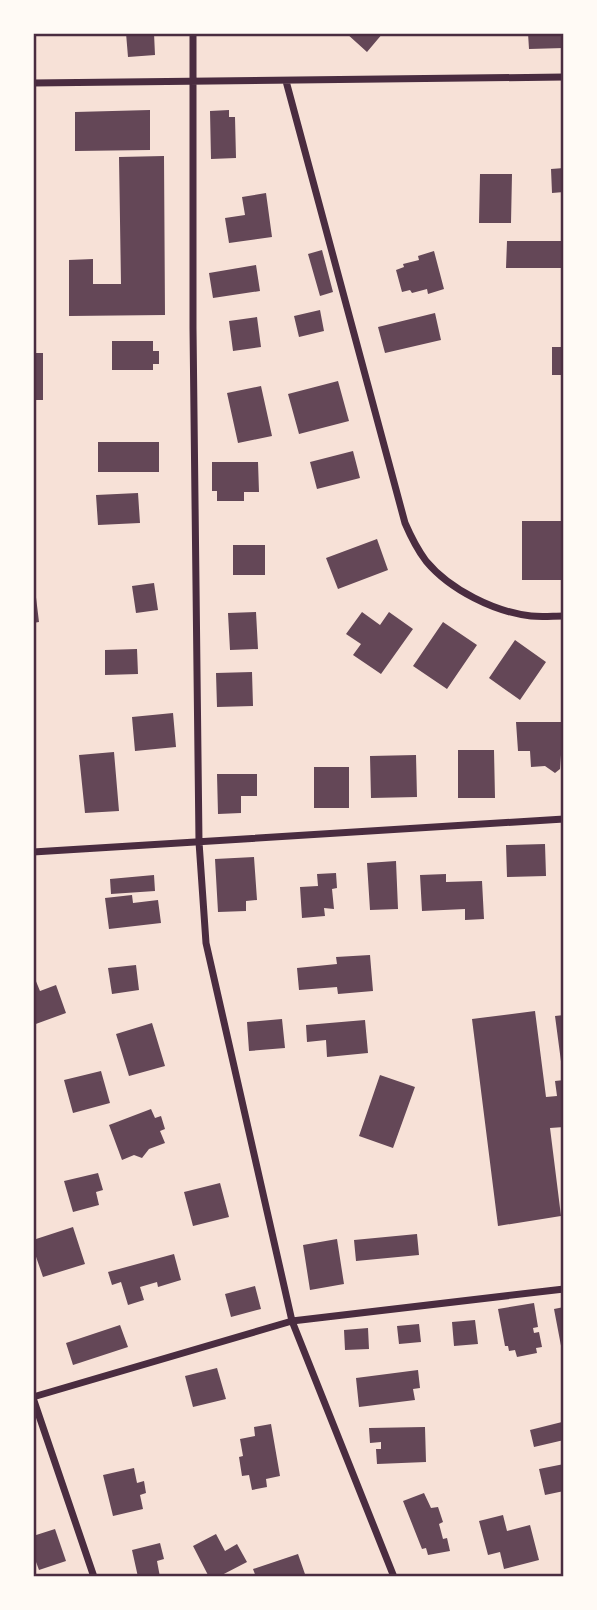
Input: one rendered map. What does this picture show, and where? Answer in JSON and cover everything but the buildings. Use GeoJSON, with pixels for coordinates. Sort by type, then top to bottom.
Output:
{"type":"FeatureCollection","features":[{"type":"Feature","properties":{"kind":"street"},"geometry":{"type":"LineString","coordinates":[[193,33],[193,328],[199,842],[206,943],[292,1321],[394,1577]]}},
{"type":"Feature","properties":{"kind":"street"},"geometry":{"type":"LineString","coordinates":[[33,83],[564,77]]}},
{"type":"Feature","properties":{"kind":"street"},"geometry":{"type":"LineString","coordinates":[[286,81],[405,523],[415,545],[428,563],[444,578],[485,602],[531,616],[564,615]]}},
{"type":"Feature","properties":{"kind":"street"},"geometry":{"type":"LineString","coordinates":[[33,852],[564,819]]}},
{"type":"Feature","properties":{"kind":"street"},"geometry":{"type":"LineString","coordinates":[[94,1577],[33,1397],[292,1321],[564,1289]]}}]}
